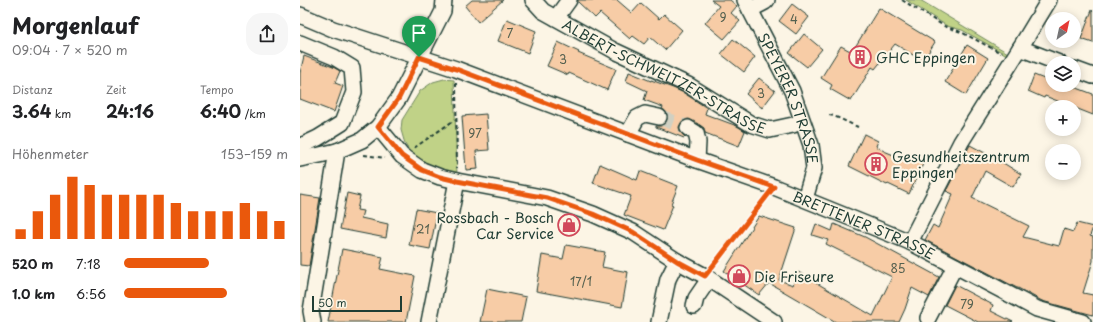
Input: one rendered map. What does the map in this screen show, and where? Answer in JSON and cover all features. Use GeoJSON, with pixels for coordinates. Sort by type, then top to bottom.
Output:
{"type":"FeatureCollection","features":[{"type":"Feature","properties":{"kind":"street"},"geometry":{"type":"LineString","coordinates":[[300,159],[337,151],[362,140],[378,127],[399,98],[443,11],[444,0]]}},
{"type":"Feature","properties":{"kind":"street","name":"ALBERT-SCHWEITZER-STRASSE"},"geometry":{"type":"LineString","coordinates":[[533,0],[543,11],[615,51],[688,85],[751,124],[770,130],[793,125],[802,121]]}},
{"type":"Feature","properties":{"kind":"street"},"geometry":{"type":"LineString","coordinates":[[556,18],[569,0]]}},
{"type":"Feature","properties":{"kind":"street"},"geometry":{"type":"LineString","coordinates":[[748,5],[765,2],[767,0]]}},
{"type":"Feature","properties":{"kind":"street"},"geometry":{"type":"LineString","coordinates":[[910,242],[961,142],[1017,54],[1049,0]]}},
{"type":"Feature","properties":{"kind":"street","name":"SPEYERER STRASSE"},"geometry":{"type":"LineString","coordinates":[[748,5],[792,92],[811,145],[814,168],[805,199]]}},
{"type":"Feature","properties":{"kind":"street","name":"BRETTENER STRASSE"},"geometry":{"type":"LineString","coordinates":[[300,15],[333,29],[456,69],[805,199],[910,242],[955,266],[1037,316],[1084,322]]}},
{"type":"Feature","properties":{"kind":"street"},"geometry":{"type":"LineString","coordinates":[[300,43],[334,57],[352,68],[354,92],[342,123],[300,147]]}},
{"type":"Feature","properties":{"kind":"street"},"geometry":{"type":"LineString","coordinates":[[1017,54],[1045,60]]}},
{"type":"Feature","properties":{"kind":"street"},"geometry":{"type":"LineString","coordinates":[[1081,72],[1093,76]]}},
{"type":"Feature","properties":{"kind":"street"},"geometry":{"type":"LineString","coordinates":[[628,134],[637,118],[645,114],[659,117]]}},
{"type":"Feature","properties":{"kind":"street"},"geometry":{"type":"LineString","coordinates":[[378,127],[402,156],[422,170],[440,177],[457,181],[547,198],[593,214],[633,232],[774,322]]}},
{"type":"Feature","properties":{"kind":"street"},"geometry":{"type":"LineString","coordinates":[[688,128],[696,133],[698,142],[697,160]]}},
{"type":"Feature","properties":{"kind":"street"},"geometry":{"type":"LineString","coordinates":[[313,322],[311,311],[337,151]]}},
{"type":"Feature","properties":{"kind":"street"},"geometry":{"type":"LineString","coordinates":[[429,322],[457,181]]}},
{"type":"Feature","properties":{"kind":"street"},"geometry":{"type":"LineString","coordinates":[[659,322],[668,279],[677,261]]}},
{"type":"Feature","properties":{"kind":"street"},"geometry":{"type":"LineString","coordinates":[[928,318],[955,266]]}},
{"type":"Feature","properties":{"kind":"street"},"geometry":{"type":"LineString","coordinates":[[694,306],[696,298],[707,278]]}},
{"type":"Feature","properties":{"kind":"path"},"geometry":{"type":"LineString","coordinates":[[902,0],[944,26],[1017,54]]}},
{"type":"Feature","properties":{"kind":"path"},"geometry":{"type":"LineString","coordinates":[[456,69],[457,181]]}},
{"type":"Feature","properties":{"kind":"path"},"geometry":{"type":"LineString","coordinates":[[829,115],[858,127]]}},
{"type":"Feature","properties":{"kind":"path"},"geometry":{"type":"LineString","coordinates":[[362,155],[383,157],[394,162],[456,120]]}},
{"type":"Feature","properties":{"kind":"path"},"geometry":{"type":"LineString","coordinates":[[707,278],[774,187]]}},
{"type":"Feature","properties":{"kind":"green space"},"geometry":{"type":"Polygon","coordinates":[[[906,0],[920,0],[1008,53],[1007,55],[962,30],[947,26],[906,0]]]}},
{"type":"Feature","properties":{"kind":"green space"},"geometry":{"type":"Polygon","coordinates":[[[444,79],[454,80],[457,175],[423,165],[411,153],[405,144],[401,130],[402,120],[420,91],[433,82],[444,79]]]}},
{"type":"Feature","properties":{"kind":"building"},"geometry":{"type":"Polygon","coordinates":[[[472,0],[503,0],[478,22],[465,6],[472,0]]]}},
{"type":"Feature","properties":{"kind":"building"},"geometry":{"type":"Polygon","coordinates":[[[578,0],[617,0],[632,13],[641,3],[659,19],[664,14],[682,30],[665,50],[650,37],[644,44],[633,36],[630,39],[600,13],[595,18],[578,2],[578,0]]]}},
{"type":"Feature","properties":{"kind":"building"},"geometry":{"type":"Polygon","coordinates":[[[711,0],[730,0],[737,6],[731,13],[740,21],[724,39],[705,23],[719,6],[711,0]]]}},
{"type":"Feature","properties":{"kind":"building"},"geometry":{"type":"Polygon","coordinates":[[[792,4],[809,17],[796,34],[779,21],[792,4]]]}},
{"type":"Feature","properties":{"kind":"building","name":"GHC Eppingen"},"geometry":{"type":"Polygon","coordinates":[[[879,8],[935,42],[923,61],[895,44],[875,69],[872,67],[851,101],[830,89],[832,85],[821,78],[841,46],[852,52],[879,8]]]}},
{"type":"Feature","properties":{"kind":"building"},"geometry":{"type":"Polygon","coordinates":[[[1092,10],[1093,43],[1081,39],[1092,10]]]}},
{"type":"Feature","properties":{"kind":"building"},"geometry":{"type":"Polygon","coordinates":[[[507,19],[536,31],[528,53],[498,41],[507,19]]]}},
{"type":"Feature","properties":{"kind":"building"},"geometry":{"type":"Polygon","coordinates":[[[804,34],[822,49],[807,67],[789,53],[804,34]]]}},
{"type":"Feature","properties":{"kind":"building"},"geometry":{"type":"Polygon","coordinates":[[[733,39],[755,57],[744,72],[721,54],[733,39]]]}},
{"type":"Feature","properties":{"kind":"building"},"geometry":{"type":"Polygon","coordinates":[[[558,42],[579,52],[578,53],[616,69],[607,90],[569,73],[568,75],[547,66],[558,42]]]}},
{"type":"Feature","properties":{"kind":"building"},"geometry":{"type":"Polygon","coordinates":[[[967,45],[988,58],[966,95],[945,82],[967,45]]]}},
{"type":"Feature","properties":{"kind":"building"},"geometry":{"type":"Polygon","coordinates":[[[304,56],[340,71],[335,83],[343,86],[334,112],[300,99],[300,73],[304,56]]]}},
{"type":"Feature","properties":{"kind":"building"},"geometry":{"type":"Polygon","coordinates":[[[629,72],[684,93],[707,108],[705,114],[737,126],[745,131],[739,146],[705,133],[704,128],[689,119],[683,120],[679,127],[680,132],[685,137],[684,138],[656,127],[666,123],[668,118],[667,114],[662,109],[663,107],[644,100],[647,91],[626,81],[629,72]]]}},
{"type":"Feature","properties":{"kind":"building"},"geometry":{"type":"Polygon","coordinates":[[[1034,75],[1045,79],[1045,92],[1081,92],[1081,90],[1093,94],[1093,115],[1081,110],[1081,100],[1055,100],[1045,96],[1044,98],[1028,91],[1034,75]]]}},
{"type":"Feature","properties":{"kind":"building"},"geometry":{"type":"Polygon","coordinates":[[[759,78],[775,91],[762,108],[746,94],[759,78]]]}},
{"type":"Feature","properties":{"kind":"building"},"geometry":{"type":"Polygon","coordinates":[[[486,114],[489,150],[476,151],[478,169],[466,170],[462,116],[486,114]]]}},
{"type":"Feature","properties":{"kind":"building","name":"Gesundheitszentrum Eppingen"},"geometry":{"type":"Polygon","coordinates":[[[864,134],[878,141],[876,146],[884,151],[908,161],[910,155],[924,162],[909,194],[849,166],[864,134]]]}},
{"type":"Feature","properties":{"kind":"building"},"geometry":{"type":"Polygon","coordinates":[[[970,145],[1021,174],[1013,187],[985,171],[972,198],[1029,226],[1023,237],[1059,246],[1064,229],[1073,232],[1077,223],[1093,227],[1090,236],[1093,237],[1093,261],[1083,293],[1093,295],[1093,315],[1042,301],[925,240],[933,225],[938,228],[953,194],[946,191],[970,145]]]}},
{"type":"Feature","properties":{"kind":"building"},"geometry":{"type":"Polygon","coordinates":[[[600,164],[637,180],[640,171],[678,186],[671,204],[673,205],[663,230],[624,215],[631,196],[593,183],[600,164]]]}},
{"type":"Feature","properties":{"kind":"building"},"geometry":{"type":"Polygon","coordinates":[[[347,193],[360,196],[357,210],[363,211],[361,218],[388,224],[386,238],[340,229],[347,193]]]}},
{"type":"Feature","properties":{"kind":"building"},"geometry":{"type":"Polygon","coordinates":[[[300,195],[320,198],[309,266],[300,265],[300,195]]]}},
{"type":"Feature","properties":{"kind":"building"},"geometry":{"type":"Polygon","coordinates":[[[416,209],[437,213],[430,249],[409,245],[416,209]]]}},
{"type":"Feature","properties":{"kind":"building"},"geometry":{"type":"Polygon","coordinates":[[[759,216],[796,228],[779,280],[793,285],[798,272],[873,316],[892,277],[826,244],[828,240],[812,235],[816,224],[832,231],[834,224],[865,237],[939,277],[929,297],[912,288],[899,322],[836,322],[769,283],[759,295],[724,271],[759,216]]]}},
{"type":"Feature","properties":{"kind":"building"},"geometry":{"type":"Polygon","coordinates":[[[566,245],[605,252],[602,267],[628,272],[622,307],[536,291],[542,255],[563,259],[566,245]]]}},
{"type":"Feature","properties":{"kind":"building"},"geometry":{"type":"Polygon","coordinates":[[[342,249],[383,257],[380,269],[415,276],[406,322],[328,322],[342,249]]]}},
{"type":"Feature","properties":{"kind":"building"},"geometry":{"type":"Polygon","coordinates":[[[955,285],[993,305],[991,311],[1013,322],[978,322],[945,305],[955,285]]]}},
{"type":"Feature","properties":{"kind":"building"},"geometry":{"type":"Polygon","coordinates":[[[487,289],[526,297],[521,322],[480,322],[487,289]]]}},
{"type":"Feature","properties":{"kind":"tunnel"},"geometry":{"type":"LineString","coordinates":[[659,117],[688,128]]}},
{"type":"Feature","properties":{"kind":"place","name":"GHC Eppingen"},"geometry":{"type":"Point","coordinates":[860,57]}},
{"type":"Feature","properties":{"kind":"place","name":"Gesundheitszentrum Eppingen"},"geometry":{"type":"Point","coordinates":[876,164]}},
{"type":"Feature","properties":{"kind":"place","name":"Rossbach - Bosch Car Service"},"geometry":{"type":"Point","coordinates":[569,225]}},
{"type":"Feature","properties":{"kind":"place","name":"Die Friseure"},"geometry":{"type":"Point","coordinates":[739,276]}},
{"type":"Feature","properties":{"kind":"route"},"geometry":{"type":"LineString","coordinates":[[419,57],[456,69],[697,160],[774,187],[705,276],[677,261],[633,232],[593,214],[547,198],[440,177],[422,170],[402,156],[378,127],[399,98],[419,57]]}}]}
